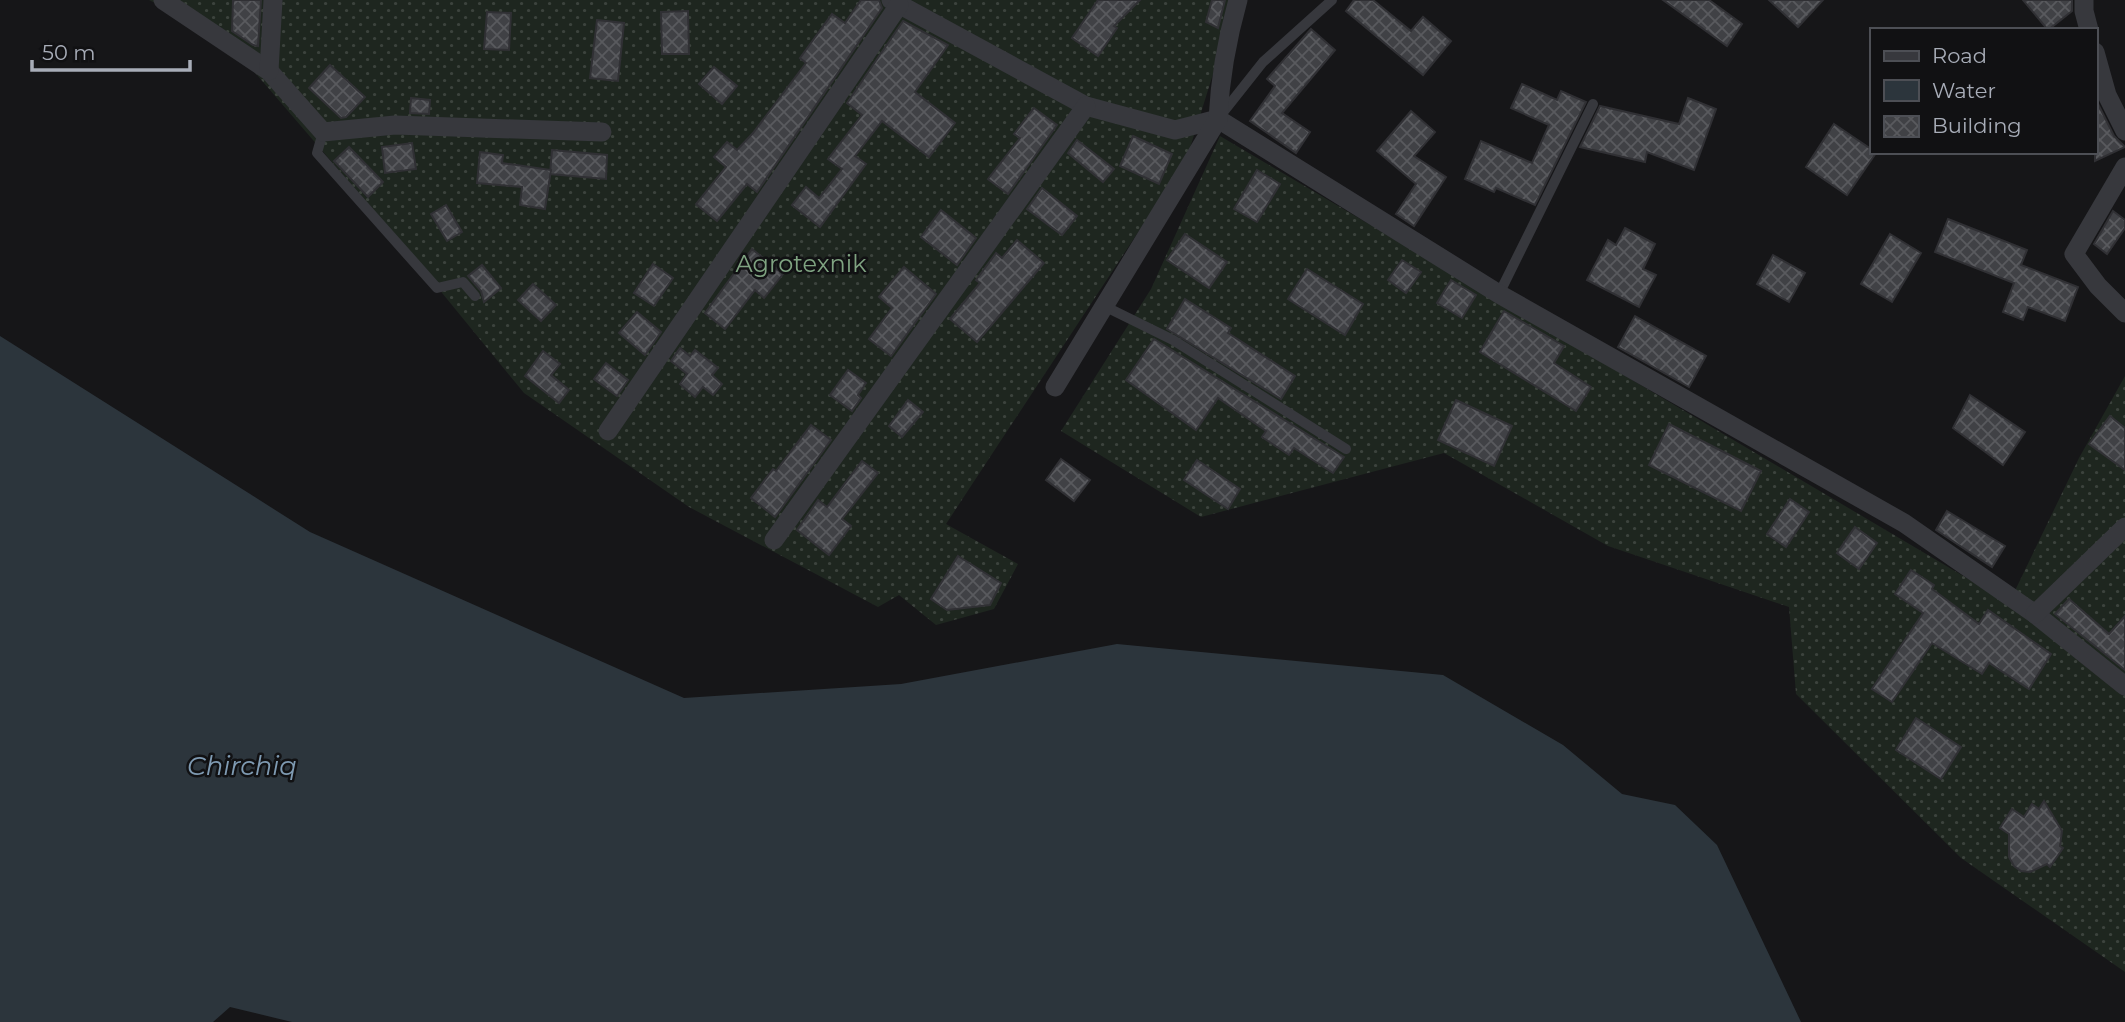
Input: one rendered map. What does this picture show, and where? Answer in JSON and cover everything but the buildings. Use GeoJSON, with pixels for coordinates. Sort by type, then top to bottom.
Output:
{"type":"FeatureCollection","features":[{"type":"Feature","properties":{"kind":"street"},"geometry":{"type":"LineString","coordinates":[[163,0],[269,71],[323,132],[394,125],[602,132]]}},
{"type":"Feature","properties":{"kind":"street"},"geometry":{"type":"LineString","coordinates":[[269,71],[273,0]]}},
{"type":"Feature","properties":{"kind":"street"},"geometry":{"type":"LineString","coordinates":[[1055,387],[1218,119],[1220,80],[1238,0]]}},
{"type":"Feature","properties":{"kind":"street"},"geometry":{"type":"LineString","coordinates":[[2084,0],[2088,28]]}},
{"type":"Feature","properties":{"kind":"street"},"geometry":{"type":"LineString","coordinates":[[608,431],[895,3],[1086,106],[1175,130],[1218,119],[1499,294],[1904,523],[2035,614],[2125,686]]}},
{"type":"Feature","properties":{"kind":"street"},"geometry":{"type":"LineString","coordinates":[[2097,59],[2107,95],[2125,131]]}},
{"type":"Feature","properties":{"kind":"street"},"geometry":{"type":"LineString","coordinates":[[774,540],[1086,106]]}},
{"type":"Feature","properties":{"kind":"street"},"geometry":{"type":"LineString","coordinates":[[2125,167],[2074,254],[2098,286],[2125,313]]}},
{"type":"Feature","properties":{"kind":"street"},"geometry":{"type":"LineString","coordinates":[[2035,614],[2125,527]]}},
{"type":"Feature","properties":{"kind":"lane"},"geometry":{"type":"LineString","coordinates":[[1218,119],[1263,62],[1332,0]]}},
{"type":"Feature","properties":{"kind":"lane"},"geometry":{"type":"LineString","coordinates":[[1499,294],[1593,104]]}},
{"type":"Feature","properties":{"kind":"lane"},"geometry":{"type":"LineString","coordinates":[[323,132],[317,153],[437,288],[463,282],[475,296]]}},
{"type":"Feature","properties":{"kind":"lane"},"geometry":{"type":"LineString","coordinates":[[1104,306],[1173,340],[1346,449]]}},
{"type":"Feature","properties":{"kind":"green space","name":"Agrotexnik"},"geometry":{"type":"Polygon","coordinates":[[[149,0],[1236,0],[1190,148],[1150,214],[946,524],[1018,564],[994,609],[936,625],[899,595],[878,607],[689,507],[524,393],[393,233],[226,39],[149,0]]]}},
{"type":"Feature","properties":{"kind":"green space"},"geometry":{"type":"Polygon","coordinates":[[[1220,136],[2009,603],[2079,458],[2125,376],[2125,972],[1961,858],[1796,694],[1789,607],[1608,546],[1444,453],[1201,517],[1061,431],[1151,289],[1220,136]]]}},
{"type":"Feature","properties":{"kind":"water","name":"Chirchiq"},"geometry":{"type":"Polygon","coordinates":[[[0,336],[310,532],[684,698],[901,684],[1117,644],[1443,675],[1563,745],[1622,794],[1675,805],[1717,845],[1801,1022],[292,1022],[230,1007],[213,1022],[0,1022],[0,336]]]}}]}
